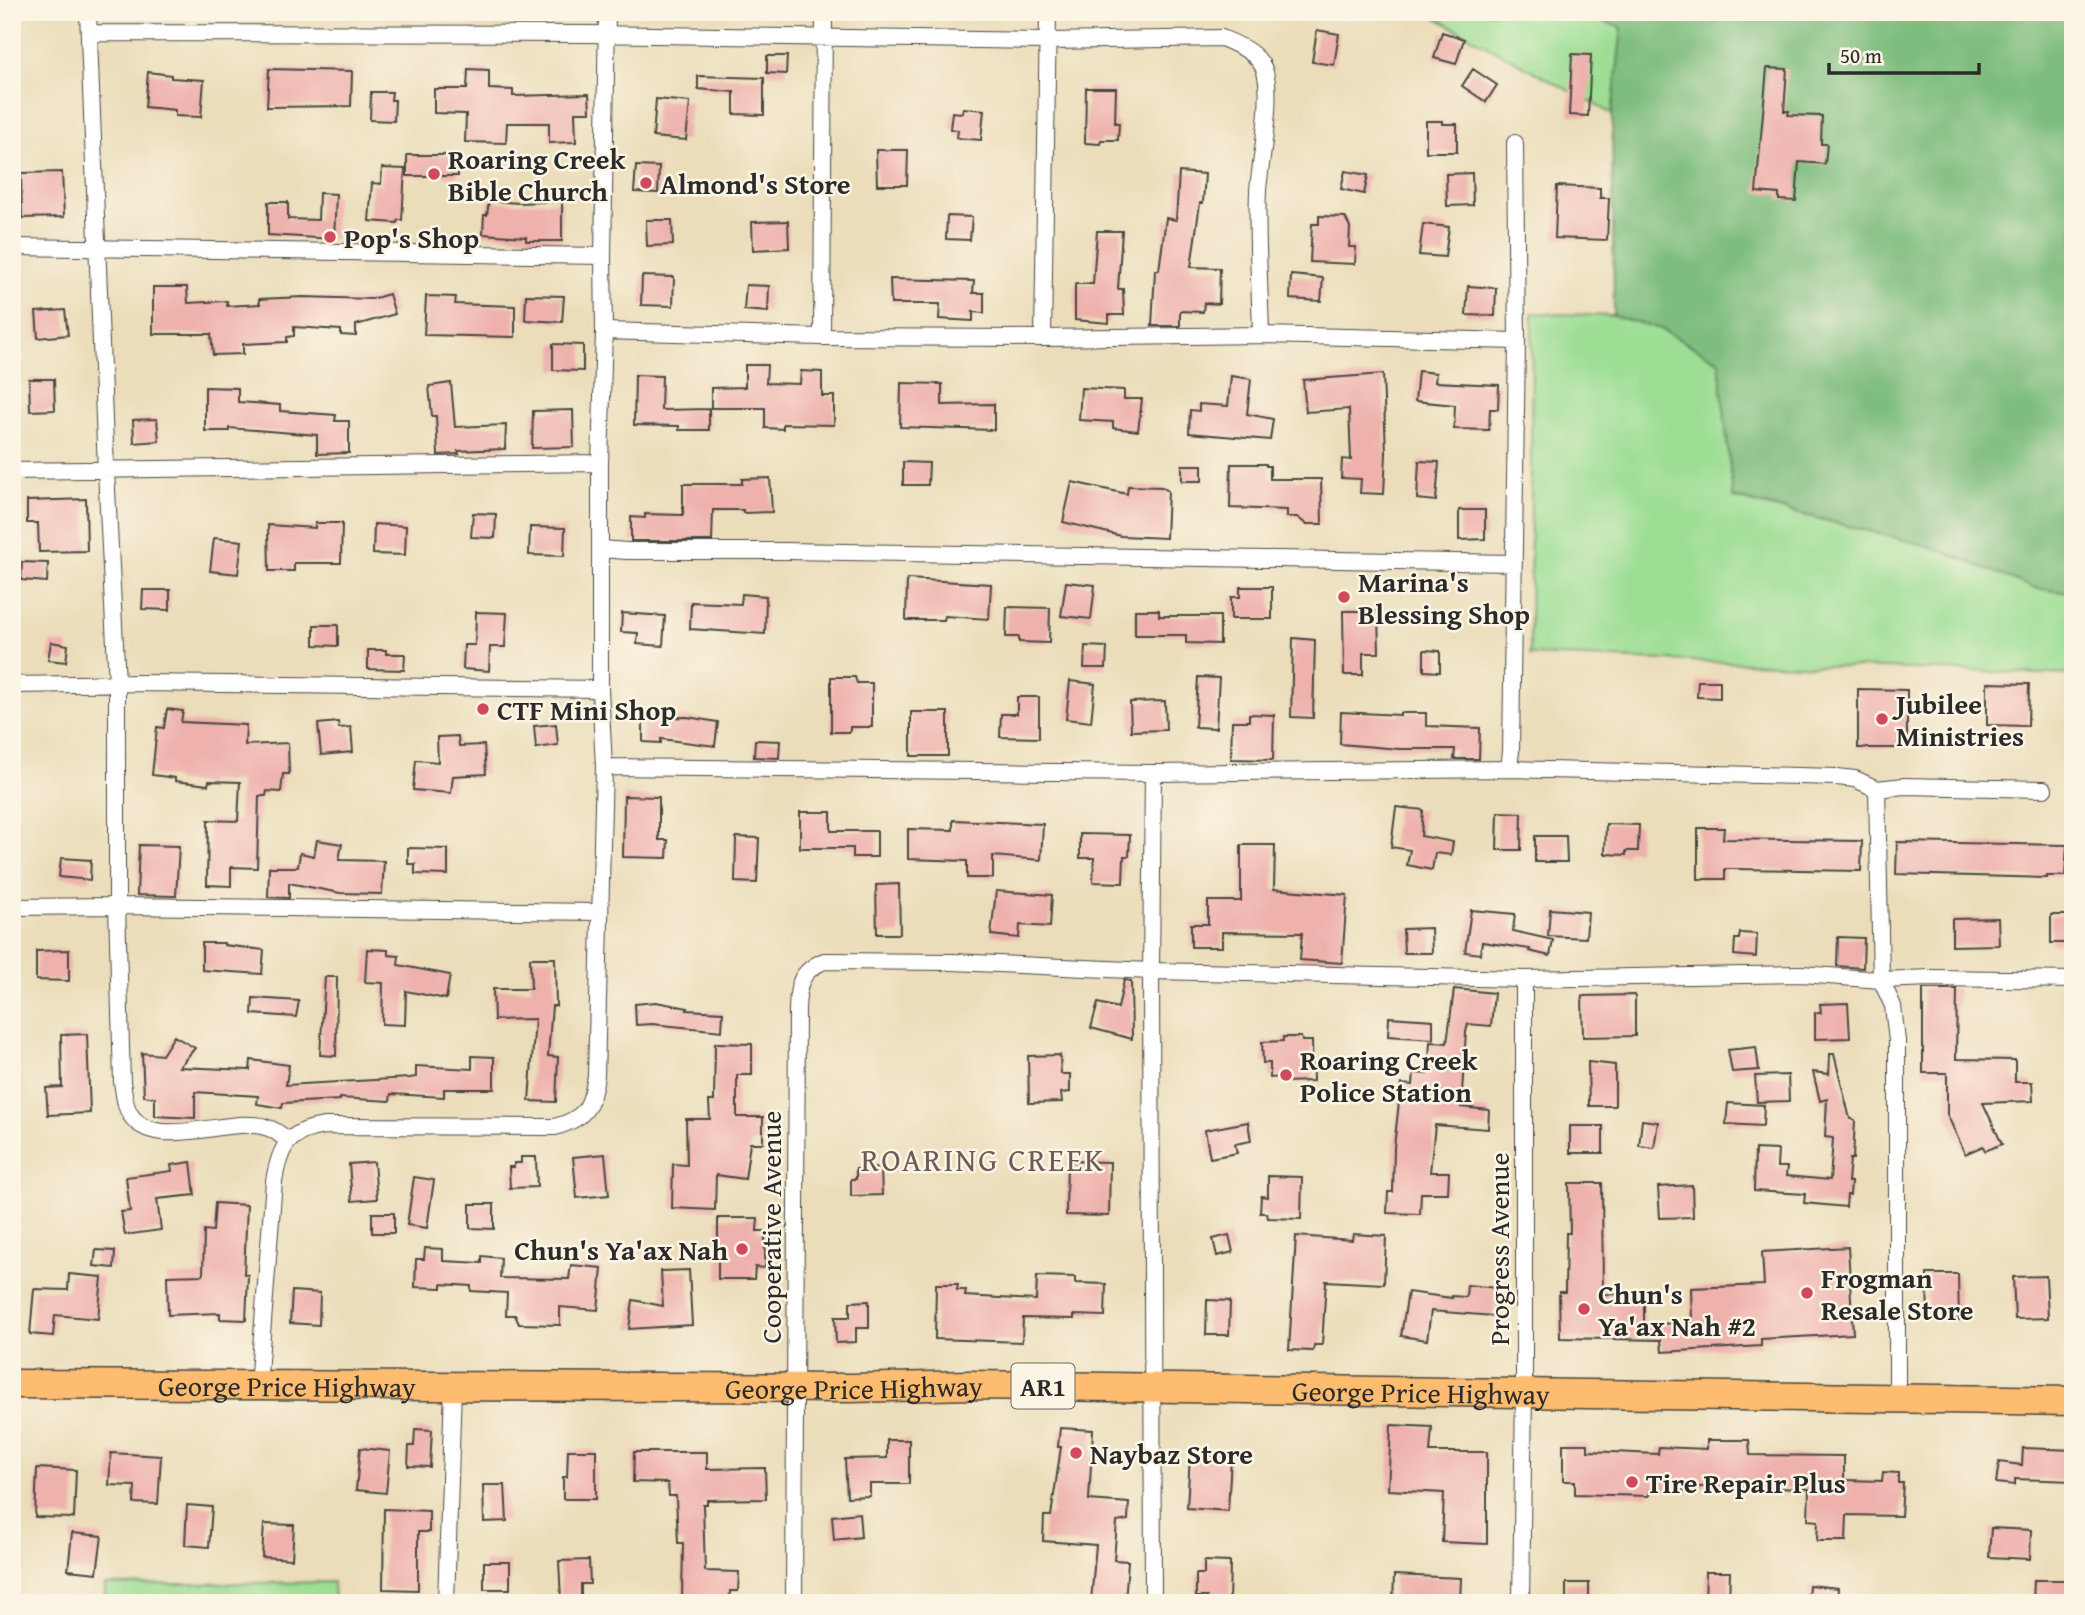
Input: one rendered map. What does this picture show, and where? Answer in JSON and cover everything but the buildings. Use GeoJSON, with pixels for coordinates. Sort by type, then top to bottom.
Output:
{"type":"FeatureCollection","features":[{"type":"Feature","properties":{"kind":"highway","name":"George Price Highway"},"geometry":{"type":"LineString","coordinates":[[12,1384],[796,1388],[981,1385],[2073,1401]]}},
{"type":"Feature","properties":{"kind":"street"},"geometry":{"type":"LineString","coordinates":[[88,12],[117,683],[117,906],[122,1082],[128,1112],[148,1129],[163,1132],[248,1125],[265,1127],[288,1141]]}},
{"type":"Feature","properties":{"kind":"street"},"geometry":{"type":"LineString","coordinates":[[258,1386],[274,1181],[281,1152],[296,1133],[325,1126],[555,1127],[573,1122],[586,1111],[592,1097],[596,1076],[604,767],[600,689],[600,463],[607,12]]}},
{"type":"Feature","properties":{"kind":"street"},"geometry":{"type":"LineString","coordinates":[[822,337],[824,12]]}},
{"type":"Feature","properties":{"kind":"street"},"geometry":{"type":"LineString","coordinates":[[1043,338],[1048,12]]}},
{"type":"Feature","properties":{"kind":"street"},"geometry":{"type":"LineString","coordinates":[[89,33],[607,34],[1049,41],[1222,38],[1242,47],[1258,59],[1265,71],[1266,108],[1258,192],[1261,335]]}},
{"type":"Feature","properties":{"kind":"street"},"geometry":{"type":"LineString","coordinates":[[1509,769],[1517,341],[1516,143]]}},
{"type":"Feature","properties":{"kind":"street"},"geometry":{"type":"LineString","coordinates":[[12,247],[603,256]]}},
{"type":"Feature","properties":{"kind":"street"},"geometry":{"type":"LineString","coordinates":[[604,331],[822,337],[1261,335],[1517,341]]}},
{"type":"Feature","properties":{"kind":"street"},"geometry":{"type":"LineString","coordinates":[[12,471],[600,463]]}},
{"type":"Feature","properties":{"kind":"street"},"geometry":{"type":"LineString","coordinates":[[601,549],[1514,563]]}},
{"type":"Feature","properties":{"kind":"street"},"geometry":{"type":"LineString","coordinates":[[12,685],[117,683],[600,689]]}},
{"type":"Feature","properties":{"kind":"street"},"geometry":{"type":"LineString","coordinates":[[604,767],[1153,773],[1509,769],[1838,777],[1855,779],[1877,789],[1904,786],[2044,789]]}},
{"type":"Feature","properties":{"kind":"street"},"geometry":{"type":"LineString","coordinates":[[1153,773],[1153,1603]]}},
{"type":"Feature","properties":{"kind":"street"},"geometry":{"type":"LineString","coordinates":[[1877,789],[1881,980],[1893,1006],[1897,1041],[1897,1397]]}},
{"type":"Feature","properties":{"kind":"street"},"geometry":{"type":"LineString","coordinates":[[12,907],[599,912]]}},
{"type":"Feature","properties":{"kind":"street","name":"Cooperative Avenue"},"geometry":{"type":"LineString","coordinates":[[794,1603],[797,991],[802,977],[813,966],[824,961],[953,962],[1151,971]]}},
{"type":"Feature","properties":{"kind":"street"},"geometry":{"type":"LineString","coordinates":[[1151,971],[1524,979],[1802,974],[1881,980],[2073,980]]}},
{"type":"Feature","properties":{"kind":"street","name":"Progress Avenue"},"geometry":{"type":"LineString","coordinates":[[1521,1603],[1524,979]]}},
{"type":"Feature","properties":{"kind":"street"},"geometry":{"type":"LineString","coordinates":[[446,1603],[453,1387]]}},
{"type":"Feature","properties":{"kind":"green space"},"geometry":{"type":"Polygon","coordinates":[[[1425,12],[1567,12],[1622,27],[1612,114],[1425,12]]]}},
{"type":"Feature","properties":{"kind":"green space"},"geometry":{"type":"Polygon","coordinates":[[[1567,12],[2073,12],[2073,593],[2034,588],[1929,546],[1733,497],[1719,361],[1661,329],[1614,316],[1612,114],[1622,27],[1567,12]]]}},
{"type":"Feature","properties":{"kind":"green space"},"geometry":{"type":"Polygon","coordinates":[[[1532,313],[1614,316],[1661,329],[1719,361],[1733,498],[1929,546],[2034,588],[2073,593],[2073,675],[1530,655],[1532,313]]]}},
{"type":"Feature","properties":{"kind":"green space"},"geometry":{"type":"Polygon","coordinates":[[[333,1582],[334,1603],[105,1603],[105,1585],[333,1582]]]}},
{"type":"Feature","properties":{"kind":"place","name":"Roaring Creek Bible Church"},"geometry":{"type":"Point","coordinates":[434,174]}},
{"type":"Feature","properties":{"kind":"place","name":"Almond's Store"},"geometry":{"type":"Point","coordinates":[646,183]}},
{"type":"Feature","properties":{"kind":"place","name":"Pop's Shop"},"geometry":{"type":"Point","coordinates":[330,237]}},
{"type":"Feature","properties":{"kind":"place","name":"Marina's Blessing Shop"},"geometry":{"type":"Point","coordinates":[1344,597]}},
{"type":"Feature","properties":{"kind":"place","name":"CTF Mini Shop"},"geometry":{"type":"Point","coordinates":[483,709]}},
{"type":"Feature","properties":{"kind":"place","name":"Jubilee Ministries"},"geometry":{"type":"Point","coordinates":[1882,719]}},
{"type":"Feature","properties":{"kind":"place","name":"Roaring Creek Police Station"},"geometry":{"type":"Point","coordinates":[1286,1075]}},
{"type":"Feature","properties":{"kind":"place","name":"Chun's Ya'ax Nah"},"geometry":{"type":"Point","coordinates":[742,1249]}},
{"type":"Feature","properties":{"kind":"place","name":"Frogman Resale Store"},"geometry":{"type":"Point","coordinates":[1807,1293]}},
{"type":"Feature","properties":{"kind":"place","name":"Chun's Ya'ax Nah #2"},"geometry":{"type":"Point","coordinates":[1584,1309]}},
{"type":"Feature","properties":{"kind":"place","name":"Naybaz Store"},"geometry":{"type":"Point","coordinates":[1076,1453]}},
{"type":"Feature","properties":{"kind":"place","name":"Tire Repair Plus"},"geometry":{"type":"Point","coordinates":[1632,1482]}},
{"type":"Feature","properties":{"kind":"district","name":"ROARING CREEK"},"geometry":{"type":"Point","coordinates":[983,1159]}}]}
